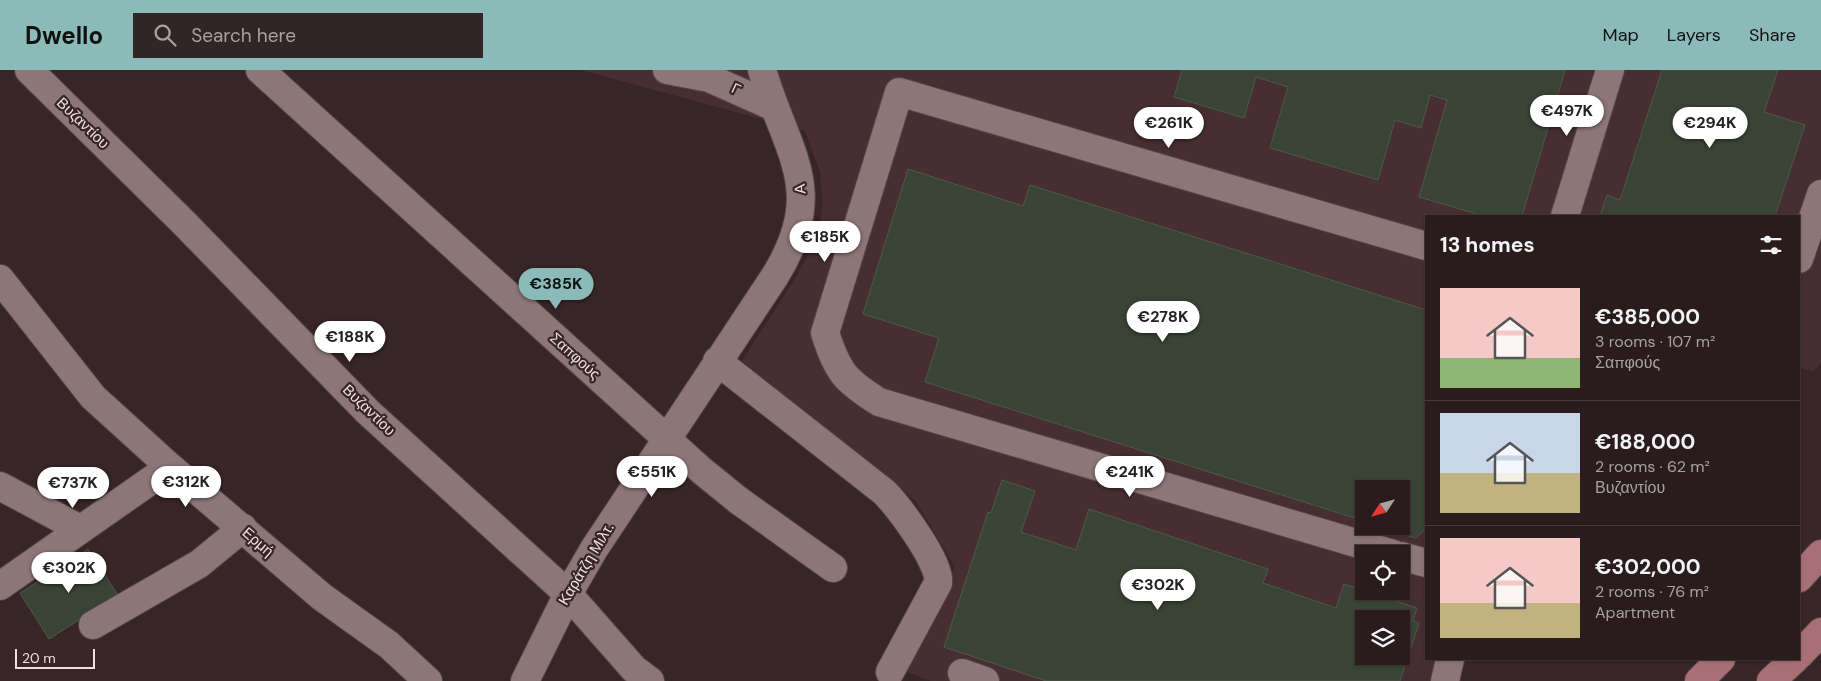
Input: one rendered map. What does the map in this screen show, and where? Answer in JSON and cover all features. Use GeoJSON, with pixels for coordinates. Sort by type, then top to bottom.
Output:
{"type":"FeatureCollection","features":[{"type":"Feature","properties":{"kind":"main road"},"geometry":{"type":"LineString","coordinates":[[1800,577],[1821,554]]}},
{"type":"Feature","properties":{"kind":"main road"},"geometry":{"type":"LineString","coordinates":[[1800,654],[1821,632]]}},
{"type":"Feature","properties":{"kind":"main road"},"geometry":{"type":"LineString","coordinates":[[1698,681],[1720,660]]}},
{"type":"Feature","properties":{"kind":"main road"},"geometry":{"type":"LineString","coordinates":[[1771,681],[1794,660]]}},
{"type":"Feature","properties":{"kind":"street","name":"Βυζαντίου"},"geometry":{"type":"LineString","coordinates":[[29,70],[184,222],[368,412],[568,594],[634,669],[650,681]]}},
{"type":"Feature","properties":{"kind":"street","name":"Σαπφούς"},"geometry":{"type":"LineString","coordinates":[[260,70],[666,439],[738,500],[833,568]]}},
{"type":"Feature","properties":{"kind":"street","name":"Γ"},"geometry":{"type":"LineString","coordinates":[[667,70],[708,78],[774,107]]}},
{"type":"Feature","properties":{"kind":"street","name":"Α"},"geometry":{"type":"LineString","coordinates":[[756,303],[791,248],[799,224],[801,206],[798,171],[762,70]]}},
{"type":"Feature","properties":{"kind":"street"},"geometry":{"type":"LineString","coordinates":[[1565,215],[1610,70]]}},
{"type":"Feature","properties":{"kind":"street"},"geometry":{"type":"LineString","coordinates":[[1363,545],[878,402],[852,385],[834,361],[825,333],[900,92],[1425,246]]}},
{"type":"Feature","properties":{"kind":"street"},"geometry":{"type":"LineString","coordinates":[[1800,256],[1821,194]]}},
{"type":"Feature","properties":{"kind":"street","name":"Ερμή"},"geometry":{"type":"LineString","coordinates":[[0,279],[93,396],[170,467],[322,596],[389,645],[428,681]]}},
{"type":"Feature","properties":{"kind":"street","name":"Καράτζη Μιλτ."},"geometry":{"type":"LineString","coordinates":[[525,681],[568,594],[666,439],[756,303]]}},
{"type":"Feature","properties":{"kind":"street"},"geometry":{"type":"LineString","coordinates":[[717,361],[884,492],[897,507],[935,564],[939,577],[938,583],[890,672]]}},
{"type":"Feature","properties":{"kind":"street"},"geometry":{"type":"LineString","coordinates":[[0,586],[170,467]]}},
{"type":"Feature","properties":{"kind":"street"},"geometry":{"type":"LineString","coordinates":[[0,486],[80,529]]}},
{"type":"Feature","properties":{"kind":"street"},"geometry":{"type":"LineString","coordinates":[[92,625],[199,564],[243,528]]}},
{"type":"Feature","properties":{"kind":"street"},"geometry":{"type":"LineString","coordinates":[[1410,559],[1425,564]]}},
{"type":"Feature","properties":{"kind":"street"},"geometry":{"type":"LineString","coordinates":[[1445,681],[1450,660]]}},
{"type":"Feature","properties":{"kind":"shaded area"},"geometry":{"type":"Polygon","coordinates":[[[581,70],[1821,70],[1821,363],[1813,371],[1800,368],[1800,215],[1425,215],[1425,660],[1462,660],[1460,681],[931,681],[902,670],[955,567],[916,501],[742,361],[796,277],[817,238],[823,204],[820,172],[805,131],[581,70]]]}},
{"type":"Feature","properties":{"kind":"building"},"geometry":{"type":"Polygon","coordinates":[[[1182,70],[1565,70],[1522,215],[1481,215],[1419,197],[1447,100],[1430,95],[1421,128],[1395,120],[1378,180],[1270,148],[1288,87],[1256,77],[1244,118],[1174,97],[1182,70]]]}},
{"type":"Feature","properties":{"kind":"building"},"geometry":{"type":"Polygon","coordinates":[[[1662,70],[1778,70],[1764,112],[1805,125],[1775,215],[1600,215],[1607,195],[1620,200],[1662,70]]]}},
{"type":"Feature","properties":{"kind":"building"},"geometry":{"type":"Polygon","coordinates":[[[908,169],[1023,206],[1030,185],[1425,310],[1425,530],[1415,538],[1406,535],[1410,535],[1410,480],[1355,480],[1355,518],[925,382],[939,338],[863,314],[908,169]]]}},
{"type":"Feature","properties":{"kind":"building"},"geometry":{"type":"Polygon","coordinates":[[[1002,480],[1035,491],[1021,532],[1076,550],[1089,509],[1268,569],[1263,583],[1336,608],[1344,584],[1355,588],[1355,600],[1393,600],[1417,608],[1413,621],[1419,623],[1410,650],[1410,610],[1355,610],[1355,665],[1405,665],[1400,681],[1046,681],[944,647],[988,512],[991,513],[1002,480]]]}},
{"type":"Feature","properties":{"kind":"building"},"geometry":{"type":"Polygon","coordinates":[[[88,549],[118,595],[49,639],[20,593],[88,549]]]}}]}
